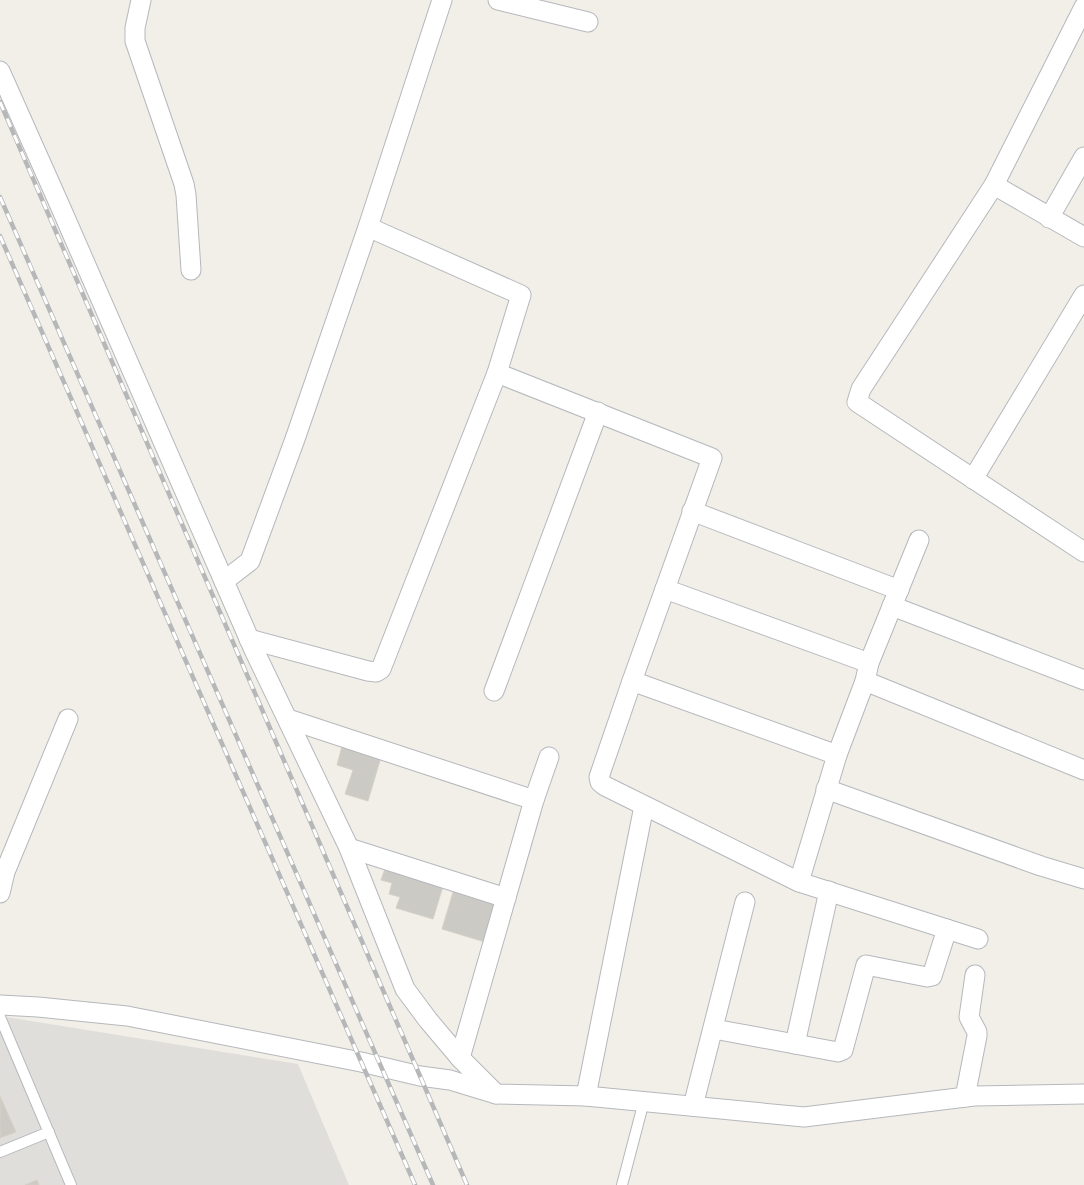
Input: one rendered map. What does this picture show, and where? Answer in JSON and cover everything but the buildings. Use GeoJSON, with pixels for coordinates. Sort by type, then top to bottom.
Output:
{"type":"FeatureCollection","features":[{"type":"Feature","properties":{"kind":"street"},"geometry":{"type":"LineString","coordinates":[[141,0],[135,28],[135,40],[184,184],[191,270]]}},
{"type":"Feature","properties":{"kind":"street"},"geometry":{"type":"LineString","coordinates":[[224,580],[250,561],[295,439],[368,227],[442,0]]}},
{"type":"Feature","properties":{"kind":"street"},"geometry":{"type":"LineString","coordinates":[[498,0],[588,22]]}},
{"type":"Feature","properties":{"kind":"street"},"geometry":{"type":"LineString","coordinates":[[1081,544],[972,479],[857,402],[861,389],[994,185],[1084,7]]}},
{"type":"Feature","properties":{"kind":"street"},"geometry":{"type":"LineString","coordinates":[[0,71],[249,639],[349,848],[406,989],[428,1020],[460,1058],[496,1094]]}},
{"type":"Feature","properties":{"kind":"street"},"geometry":{"type":"LineString","coordinates":[[1049,218],[1084,157]]}},
{"type":"Feature","properties":{"kind":"street"},"geometry":{"type":"LineString","coordinates":[[994,185],[1084,237]]}},
{"type":"Feature","properties":{"kind":"street"},"geometry":{"type":"LineString","coordinates":[[249,639],[368,671],[376,672],[381,669],[498,373],[521,295],[368,227]]}},
{"type":"Feature","properties":{"kind":"street"},"geometry":{"type":"LineString","coordinates":[[972,479],[1084,295]]}},
{"type":"Feature","properties":{"kind":"street"},"geometry":{"type":"LineString","coordinates":[[498,373],[712,458],[632,681],[599,777],[600,782],[644,806],[799,882],[978,939]]}},
{"type":"Feature","properties":{"kind":"street"},"geometry":{"type":"LineString","coordinates":[[494,691],[598,412]]}},
{"type":"Feature","properties":{"kind":"street"},"geometry":{"type":"LineString","coordinates":[[692,511],[1084,680]]}},
{"type":"Feature","properties":{"kind":"street"},"geometry":{"type":"LineString","coordinates":[[799,882],[837,755],[867,672],[919,540]]}},
{"type":"Feature","properties":{"kind":"street"},"geometry":{"type":"LineString","coordinates":[[665,589],[867,672],[1084,770]]}},
{"type":"Feature","properties":{"kind":"street"},"geometry":{"type":"LineString","coordinates":[[632,681],[837,755]]}},
{"type":"Feature","properties":{"kind":"street"},"geometry":{"type":"LineString","coordinates":[[0,893],[5,872],[5,860],[68,719]]}},
{"type":"Feature","properties":{"kind":"street"},"geometry":{"type":"LineString","coordinates":[[288,719],[534,800]]}},
{"type":"Feature","properties":{"kind":"street"},"geometry":{"type":"LineString","coordinates":[[460,1058],[534,800],[549,757]]}},
{"type":"Feature","properties":{"kind":"street"},"geometry":{"type":"LineString","coordinates":[[826,788],[1041,866],[1084,879]]}},
{"type":"Feature","properties":{"kind":"street"},"geometry":{"type":"LineString","coordinates":[[586,1096],[644,806]]}},
{"type":"Feature","properties":{"kind":"street"},"geometry":{"type":"LineString","coordinates":[[349,848],[506,898]]}},
{"type":"Feature","properties":{"kind":"street"},"geometry":{"type":"LineString","coordinates":[[796,1044],[828,891]]}},
{"type":"Feature","properties":{"kind":"street"},"geometry":{"type":"LineString","coordinates":[[693,1106],[746,902]]}},
{"type":"Feature","properties":{"kind":"street"},"geometry":{"type":"LineString","coordinates":[[714,1029],[838,1052],[843,1050],[866,965],[927,977],[932,976],[947,929]]}},
{"type":"Feature","properties":{"kind":"street"},"geometry":{"type":"LineString","coordinates":[[965,1097],[977,1036],[977,1032],[969,1017],[975,975]]}},
{"type":"Feature","properties":{"kind":"street"},"geometry":{"type":"LineString","coordinates":[[0,1005],[38,1007],[127,1016],[361,1062],[420,1076],[450,1080],[496,1094],[586,1096],[804,1117],[965,1097],[1084,1094]]}},
{"type":"Feature","properties":{"kind":"lane"},"geometry":{"type":"LineString","coordinates":[[0,1017],[71,1185]]}},
{"type":"Feature","properties":{"kind":"lane"},"geometry":{"type":"LineString","coordinates":[[622,1185],[644,1101]]}},
{"type":"Feature","properties":{"kind":"lane"},"geometry":{"type":"LineString","coordinates":[[0,1152],[49,1132]]}},
{"type":"Feature","properties":{"kind":"shaded area"},"geometry":{"type":"Polygon","coordinates":[[[0,1016],[298,1064],[349,1185],[0,1185],[0,1016]]]}},
{"type":"Feature","properties":{"kind":"railway"},"geometry":{"type":"LineString","coordinates":[[0,102],[467,1185]]}},
{"type":"Feature","properties":{"kind":"railway"},"geometry":{"type":"LineString","coordinates":[[0,197],[433,1185]]}},
{"type":"Feature","properties":{"kind":"railway"},"geometry":{"type":"LineString","coordinates":[[0,236],[415,1185]]}}]}
